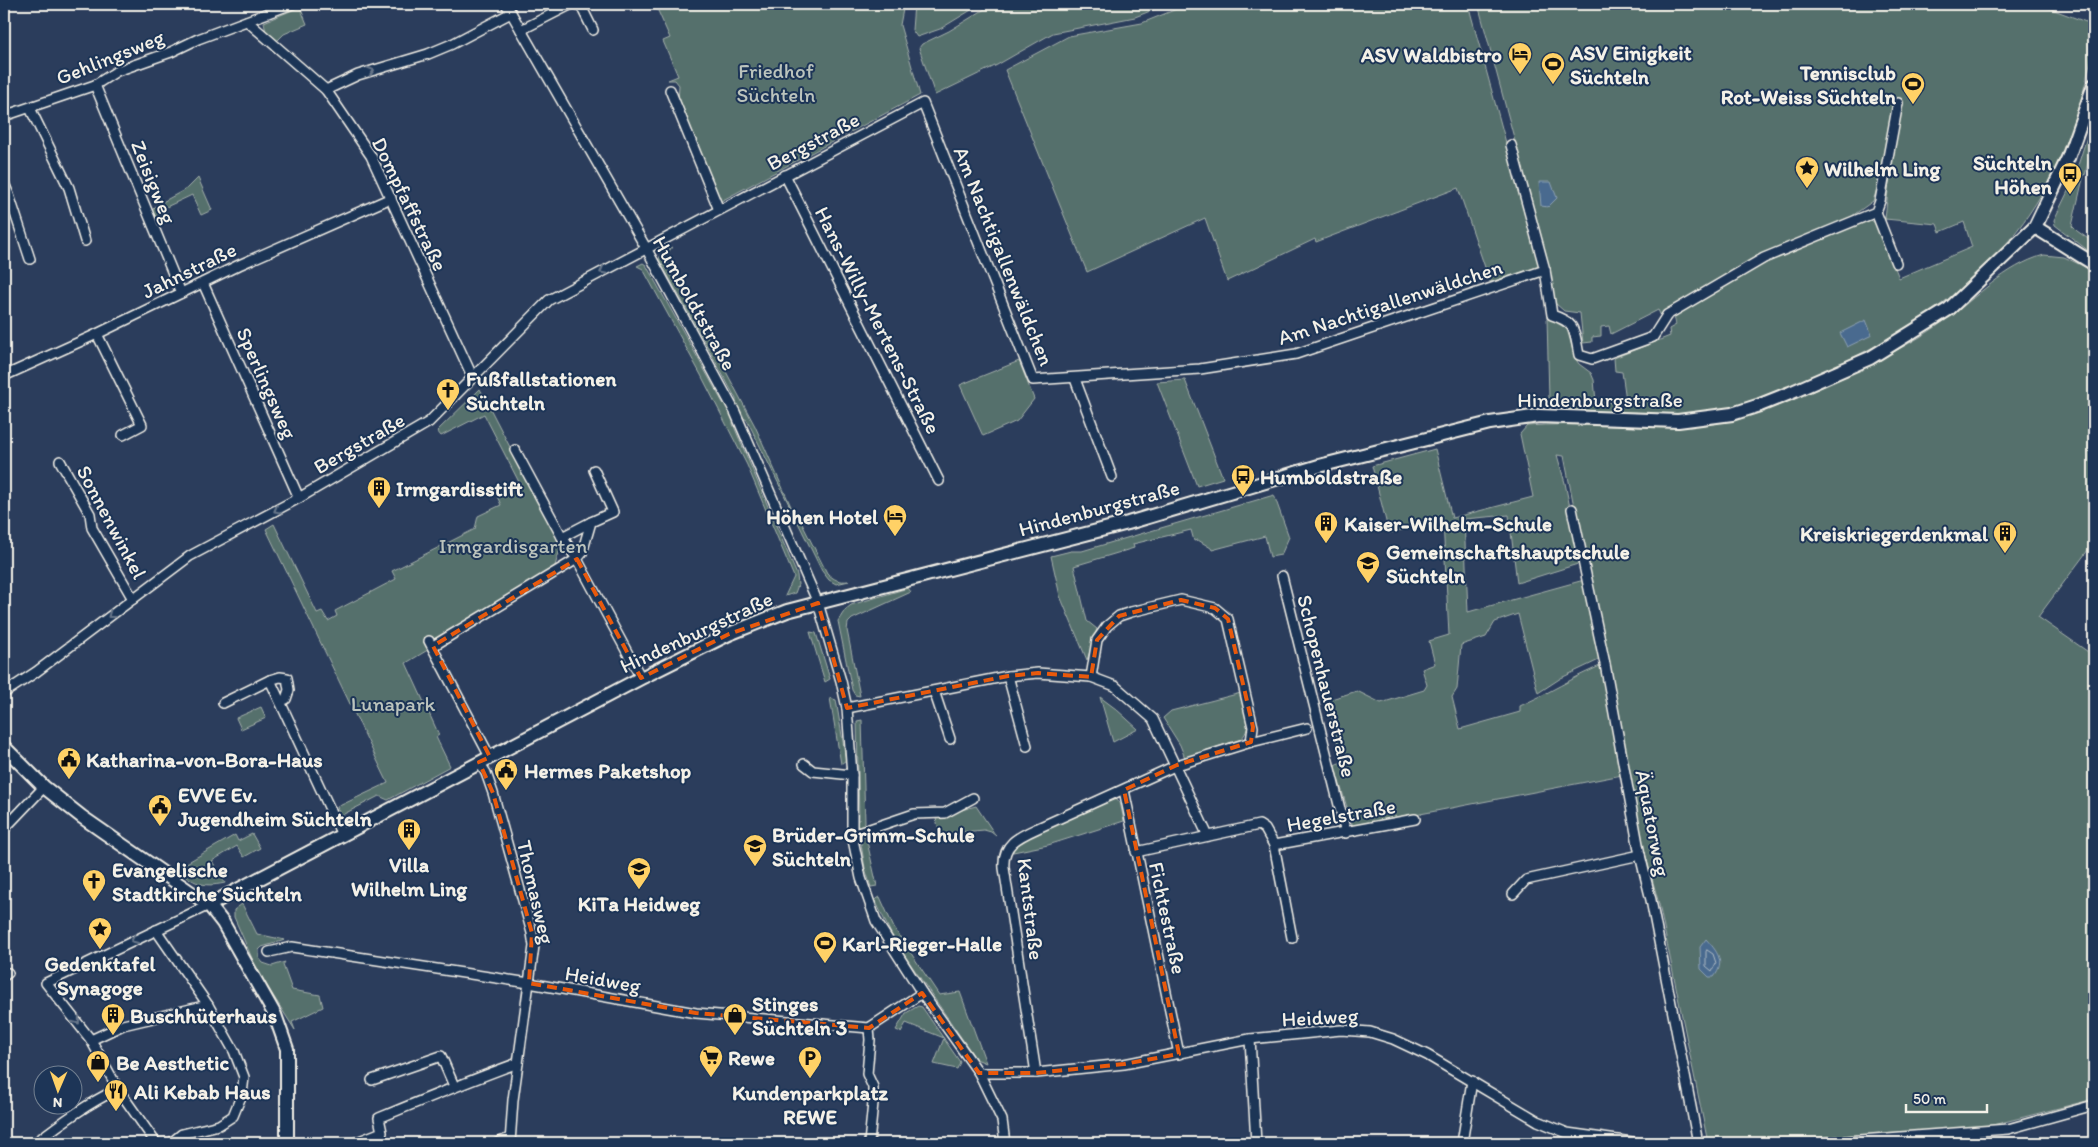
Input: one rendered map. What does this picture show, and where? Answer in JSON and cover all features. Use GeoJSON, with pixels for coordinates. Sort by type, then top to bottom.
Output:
{"type":"FeatureCollection","features":[{"type":"Feature","properties":{"kind":"main road","name":"Hindenburgstraße"},"geometry":{"type":"LineString","coordinates":[[209,905],[641,678],[729,634],[787,611],[1128,523],[1319,466],[1490,422],[1539,416],[1678,421],[1732,414],[1760,405],[1870,358],[1949,309],[2035,227],[2068,158],[2094,85]]}},
{"type":"Feature","properties":{"kind":"main road"},"geometry":{"type":"LineString","coordinates":[[2035,227],[2094,264]]}},
{"type":"Feature","properties":{"kind":"main road"},"geometry":{"type":"LineString","coordinates":[[4,747],[44,787],[82,817],[209,905],[223,924],[276,1015],[287,1049],[287,1143]]}},
{"type":"Feature","properties":{"kind":"street","name":"Humboldtstraße"},"geometry":{"type":"LineString","coordinates":[[506,4],[646,248],[735,412],[818,603],[847,708],[852,775],[852,835],[861,878],[876,921],[922,993],[979,1073],[1002,1120],[1005,1143]]}},
{"type":"Feature","properties":{"kind":"street"},"geometry":{"type":"LineString","coordinates":[[521,30],[572,4]]}},
{"type":"Feature","properties":{"kind":"street"},"geometry":{"type":"LineString","coordinates":[[580,4],[593,30]]}},
{"type":"Feature","properties":{"kind":"street","name":"Gehlingsweg"},"geometry":{"type":"LineString","coordinates":[[4,116],[96,85],[117,71],[172,52],[198,39],[288,5]]}},
{"type":"Feature","properties":{"kind":"street"},"geometry":{"type":"LineString","coordinates":[[326,90],[358,75],[428,54],[452,44],[511,13]]}},
{"type":"Feature","properties":{"kind":"street","name":"Dompfaffstraße"},"geometry":{"type":"LineString","coordinates":[[247,21],[326,90],[371,156],[473,378]]}},
{"type":"Feature","properties":{"kind":"street","name":"Zeisigweg"},"geometry":{"type":"LineString","coordinates":[[96,85],[181,293]]}},
{"type":"Feature","properties":{"kind":"street"},"geometry":{"type":"LineString","coordinates":[[670,90],[719,210]]}},
{"type":"Feature","properties":{"kind":"street","name":"Bergstraße"},"geometry":{"type":"LineString","coordinates":[[4,693],[36,672],[190,556],[299,498],[429,422],[549,300],[923,103]]}},
{"type":"Feature","properties":{"kind":"street","name":"Am Nachtigallenwäldchen"},"geometry":{"type":"LineString","coordinates":[[923,103],[1033,380],[1076,379],[1200,369],[1296,354],[1545,270]]}},
{"type":"Feature","properties":{"kind":"street"},"geometry":{"type":"LineString","coordinates":[[1896,263],[1876,212],[1880,201],[1898,103]]}},
{"type":"Feature","properties":{"kind":"street"},"geometry":{"type":"LineString","coordinates":[[30,108],[69,188],[85,241]]}},
{"type":"Feature","properties":{"kind":"street"},"geometry":{"type":"LineString","coordinates":[[1511,145],[1545,270],[1552,315],[1567,320],[1573,328],[1579,355],[1592,359],[1653,337],[1667,315],[1764,258],[1876,212]]}},
{"type":"Feature","properties":{"kind":"street","name":"Hans-Willy-Mertens-Straße"},"geometry":{"type":"LineString","coordinates":[[785,175],[939,481]]}},
{"type":"Feature","properties":{"kind":"street"},"geometry":{"type":"LineString","coordinates":[[4,183],[30,259]]}},
{"type":"Feature","properties":{"kind":"street","name":"Jahnstraße"},"geometry":{"type":"LineString","coordinates":[[4,376],[97,334],[239,265],[391,198]]}},
{"type":"Feature","properties":{"kind":"street","name":"Sperlingsweg"},"geometry":{"type":"LineString","coordinates":[[203,283],[299,498]]}},
{"type":"Feature","properties":{"kind":"street"},"geometry":{"type":"LineString","coordinates":[[97,334],[142,426],[123,435]]}},
{"type":"Feature","properties":{"kind":"street"},"geometry":{"type":"LineString","coordinates":[[1076,379],[1112,477]]}},
{"type":"Feature","properties":{"kind":"street"},"geometry":{"type":"LineString","coordinates":[[515,450],[562,537],[577,559],[641,678]]}},
{"type":"Feature","properties":{"kind":"street","name":"Sonnenwinkel"},"geometry":{"type":"LineString","coordinates":[[60,461],[90,514],[92,528],[133,599]]}},
{"type":"Feature","properties":{"kind":"street"},"geometry":{"type":"LineString","coordinates":[[562,537],[613,512],[594,470]]}},
{"type":"Feature","properties":{"kind":"street","name":"Äquatorweg"},"geometry":{"type":"LineString","coordinates":[[1572,509],[1605,664],[1640,854],[1651,900],[1698,1143]]}},
{"type":"Feature","properties":{"kind":"street"},"geometry":{"type":"LineString","coordinates":[[577,559],[582,552],[591,522]]}},
{"type":"Feature","properties":{"kind":"street","name":"Thomasweg"},"geometry":{"type":"LineString","coordinates":[[497,1143],[510,1140],[518,1063],[534,946],[493,792],[486,773],[485,760],[431,643],[577,559]]}},
{"type":"Feature","properties":{"kind":"street","name":"Schopenhauerstraße"},"geometry":{"type":"LineString","coordinates":[[1282,576],[1346,833]]}},
{"type":"Feature","properties":{"kind":"street"},"geometry":{"type":"LineString","coordinates":[[1091,677],[1097,640],[1106,626],[1119,616],[1182,600],[1215,608],[1228,619],[1253,727],[1251,742]]}},
{"type":"Feature","properties":{"kind":"street"},"geometry":{"type":"LineString","coordinates":[[847,708],[1008,676],[1038,672],[1091,677],[1115,686],[1153,719],[1177,766],[1208,836]]}},
{"type":"Feature","properties":{"kind":"street"},"geometry":{"type":"LineString","coordinates":[[223,703],[280,676],[287,678],[289,690],[286,699],[280,701]]}},
{"type":"Feature","properties":{"kind":"street"},"geometry":{"type":"LineString","coordinates":[[1008,676],[1026,746]]}},
{"type":"Feature","properties":{"kind":"street"},"geometry":{"type":"LineString","coordinates":[[270,680],[342,835]]}},
{"type":"Feature","properties":{"kind":"street"},"geometry":{"type":"LineString","coordinates":[[934,691],[950,739]]}},
{"type":"Feature","properties":{"kind":"street","name":"Kantstraße"},"geometry":{"type":"LineString","coordinates":[[1036,1073],[1003,857],[1007,847],[1023,835],[1177,766],[1251,742],[1307,728]]}},
{"type":"Feature","properties":{"kind":"street"},"geometry":{"type":"LineString","coordinates":[[804,764],[813,771],[852,775]]}},
{"type":"Feature","properties":{"kind":"street"},"geometry":{"type":"LineString","coordinates":[[4,829],[44,787]]}},
{"type":"Feature","properties":{"kind":"street","name":"Fichtestraße"},"geometry":{"type":"LineString","coordinates":[[1124,790],[1180,1054]]}},
{"type":"Feature","properties":{"kind":"street"},"geometry":{"type":"LineString","coordinates":[[852,835],[914,814],[946,813],[973,798]]}},
{"type":"Feature","properties":{"kind":"street","name":"Hegelstraße"},"geometry":{"type":"LineString","coordinates":[[1136,852],[1259,825],[1265,829],[1274,845],[1415,820]]}},
{"type":"Feature","properties":{"kind":"street"},"geometry":{"type":"LineString","coordinates":[[1274,845],[1292,938]]}},
{"type":"Feature","properties":{"kind":"street"},"geometry":{"type":"LineString","coordinates":[[1513,894],[1526,880],[1640,854]]}},
{"type":"Feature","properties":{"kind":"street","name":"Hindenburgstraße"},"geometry":{"type":"LineString","coordinates":[[91,1040],[46,983],[209,905]]}},
{"type":"Feature","properties":{"kind":"street"},"geometry":{"type":"LineString","coordinates":[[156,930],[208,1005],[234,1051],[244,1077],[242,1094],[233,1116],[220,1125],[182,1134],[171,1143]]}},
{"type":"Feature","properties":{"kind":"street","name":"Heidweg"},"geometry":{"type":"LineString","coordinates":[[269,952],[292,947],[530,984],[696,1013],[869,1028]]}},
{"type":"Feature","properties":{"kind":"street"},"geometry":{"type":"LineString","coordinates":[[869,1143],[873,1087],[867,1074],[870,1040],[869,1028],[922,993]]}},
{"type":"Feature","properties":{"kind":"street"},"geometry":{"type":"LineString","coordinates":[[156,1143],[118,1089],[91,1040],[123,1025],[208,1005]]}},
{"type":"Feature","properties":{"kind":"street","name":"Heidweg"},"geometry":{"type":"LineString","coordinates":[[979,1073],[1036,1073],[1124,1064],[1250,1039],[1341,1030],[1370,1032],[1393,1039],[1427,1054],[1538,1121],[1567,1133],[1640,1143]]}},
{"type":"Feature","properties":{"kind":"street"},"geometry":{"type":"LineString","coordinates":[[1250,1039],[1256,1143]]}},
{"type":"Feature","properties":{"kind":"street"},"geometry":{"type":"LineString","coordinates":[[372,1080],[441,1056],[454,1086]]}},
{"type":"Feature","properties":{"kind":"street"},"geometry":{"type":"LineString","coordinates":[[354,1143],[382,1132],[379,1118],[454,1086],[518,1063]]}},
{"type":"Feature","properties":{"kind":"street"},"geometry":{"type":"LineString","coordinates":[[1462,1143],[1472,1081]]}},
{"type":"Feature","properties":{"kind":"street"},"geometry":{"type":"LineString","coordinates":[[35,1143],[118,1089]]}},
{"type":"Feature","properties":{"kind":"street"},"geometry":{"type":"LineString","coordinates":[[1820,1143],[2008,1129],[2094,1105]]}},
{"type":"Feature","properties":{"kind":"highlighted area"},"geometry":{"type":"Polygon","coordinates":[[[577,559],[641,678],[729,634],[818,603],[847,708],[1008,676],[1038,673],[1091,677],[1097,640],[1119,616],[1181,600],[1196,602],[1215,608],[1228,619],[1253,727],[1251,742],[1177,765],[1124,790],[1179,1054],[1124,1064],[1036,1073],[979,1073],[922,993],[869,1028],[696,1013],[529,983],[532,933],[493,793],[479,762],[490,757],[433,646],[577,559]]]}},
{"type":"Feature","properties":{"kind":"green space","name":"Friedhof Süchteln"},"geometry":{"type":"Polygon","coordinates":[[[655,4],[904,4],[900,25],[920,95],[721,201],[678,103],[679,85],[675,80],[668,80],[678,76],[663,41],[670,38],[655,4]]]}},
{"type":"Feature","properties":{"kind":"green space"},"geometry":{"type":"Polygon","coordinates":[[[914,4],[981,4],[940,29],[917,37],[912,30],[914,4]]]}},
{"type":"Feature","properties":{"kind":"green space"},"geometry":{"type":"Polygon","coordinates":[[[993,4],[1168,4],[1135,17],[1053,33],[997,65],[935,95],[919,48],[922,44],[949,31],[993,4]]]}},
{"type":"Feature","properties":{"kind":"green space"},"geometry":{"type":"Polygon","coordinates":[[[1189,4],[1468,4],[1540,267],[1490,282],[1458,188],[1316,242],[1315,239],[1227,281],[1205,218],[1087,272],[1005,70],[1069,36],[1142,23],[1189,4]]]}},
{"type":"Feature","properties":{"kind":"green space"},"geometry":{"type":"Polygon","coordinates":[[[1478,4],[2038,4],[2094,25],[2094,36],[2089,68],[2078,110],[2061,155],[2041,195],[2017,230],[1990,262],[1958,291],[1924,317],[1885,340],[1810,379],[1773,395],[1738,406],[1701,413],[1661,416],[1558,411],[1561,400],[1549,399],[1547,317],[1567,329],[1575,358],[1579,364],[1591,373],[1594,380],[1596,402],[1621,403],[1626,400],[1622,372],[1615,371],[1614,358],[1670,336],[1669,329],[1676,325],[1674,315],[1738,277],[1802,245],[1871,220],[1878,225],[1899,278],[1972,247],[1964,222],[1940,232],[1937,224],[1885,219],[1890,172],[1881,177],[1873,201],[1848,219],[1666,311],[1661,316],[1658,310],[1611,334],[1609,326],[1601,327],[1601,336],[1592,337],[1592,342],[1583,343],[1580,313],[1564,311],[1555,303],[1548,264],[1478,4]]]}},
{"type":"Feature","properties":{"kind":"green space"},"geometry":{"type":"Polygon","coordinates":[[[300,7],[307,24],[284,34],[276,42],[266,33],[264,22],[300,7]]]}},
{"type":"Feature","properties":{"kind":"green space"},"geometry":{"type":"Polygon","coordinates":[[[2094,115],[2094,151],[2091,151],[2084,174],[2072,226],[2094,243],[2094,255],[2055,225],[2054,220],[2073,181],[2094,115]]]}},
{"type":"Feature","properties":{"kind":"green space"},"geometry":{"type":"Polygon","coordinates":[[[198,178],[212,210],[201,215],[192,195],[164,208],[168,216],[166,220],[156,224],[152,216],[153,209],[188,188],[198,178]]]}},
{"type":"Feature","properties":{"kind":"green space"},"geometry":{"type":"Polygon","coordinates":[[[672,247],[667,254],[667,261],[755,426],[793,511],[795,510],[827,573],[837,580],[849,581],[836,584],[829,580],[822,571],[747,420],[738,411],[736,399],[659,259],[662,253],[672,247]]]}},
{"type":"Feature","properties":{"kind":"green space"},"geometry":{"type":"Polygon","coordinates":[[[2044,255],[2064,257],[2094,271],[2094,542],[2038,617],[2094,656],[2094,1099],[1985,1127],[1787,1143],[1708,1143],[1659,904],[1637,824],[1564,456],[1557,455],[1565,483],[1581,563],[1517,583],[1509,515],[1464,519],[1468,612],[1584,580],[1601,659],[1561,678],[1538,693],[1518,614],[1495,622],[1486,637],[1461,645],[1457,689],[1452,697],[1460,729],[1520,712],[1520,706],[1602,665],[1622,775],[1353,827],[1334,765],[1342,762],[1328,700],[1357,691],[1381,703],[1424,690],[1427,685],[1422,669],[1435,664],[1429,641],[1449,635],[1443,521],[1389,533],[1372,466],[1435,449],[1452,518],[1533,497],[1520,434],[1527,426],[1675,427],[1726,421],[1752,414],[1825,386],[1909,344],[1944,321],[2016,267],[2044,255]]]}},
{"type":"Feature","properties":{"kind":"green space"},"geometry":{"type":"Polygon","coordinates":[[[643,263],[646,265],[723,403],[731,412],[733,424],[797,575],[798,585],[795,593],[785,596],[794,577],[747,465],[701,375],[643,269],[637,266],[643,263]]]}},
{"type":"Feature","properties":{"kind":"green space"},"geometry":{"type":"Polygon","coordinates":[[[1019,361],[1034,399],[1017,421],[983,436],[960,385],[1019,361]]]}},
{"type":"Feature","properties":{"kind":"green space"},"geometry":{"type":"Polygon","coordinates":[[[1185,380],[1223,478],[1197,486],[1157,382],[1185,380]]]}},
{"type":"Feature","properties":{"kind":"green space","name":"Irmgardisgarten"},"geometry":{"type":"Polygon","coordinates":[[[480,389],[561,546],[554,569],[429,643],[431,648],[406,663],[439,735],[436,737],[450,766],[388,800],[379,796],[340,816],[337,807],[388,783],[266,529],[274,524],[317,613],[322,611],[328,621],[337,616],[335,611],[396,579],[392,571],[475,529],[478,516],[501,505],[497,496],[520,484],[484,414],[441,436],[437,431],[480,389]]]}},
{"type":"Feature","properties":{"kind":"green space"},"geometry":{"type":"Polygon","coordinates":[[[1274,495],[1289,537],[1281,555],[1270,557],[1265,536],[1212,550],[1198,540],[1194,541],[1191,530],[1133,544],[1134,548],[1074,566],[1087,621],[1097,629],[1087,660],[1060,596],[1051,556],[1071,551],[1082,551],[1274,495]]]}},
{"type":"Feature","properties":{"kind":"green space"},"geometry":{"type":"Polygon","coordinates":[[[908,588],[911,592],[852,619],[848,623],[847,630],[860,696],[855,695],[852,690],[838,621],[845,610],[851,605],[908,588]]]}},
{"type":"Feature","properties":{"kind":"green space"},"geometry":{"type":"Polygon","coordinates":[[[810,632],[816,633],[830,679],[825,682],[810,632]]]}},
{"type":"Feature","properties":{"kind":"green space"},"geometry":{"type":"Polygon","coordinates":[[[1241,693],[1248,723],[1245,734],[1241,739],[1185,758],[1180,745],[1163,718],[1171,711],[1241,693]]]}},
{"type":"Feature","properties":{"kind":"green space"},"geometry":{"type":"Polygon","coordinates":[[[1100,697],[1116,709],[1138,729],[1113,742],[1100,697]]]}},
{"type":"Feature","properties":{"kind":"green space"},"geometry":{"type":"Polygon","coordinates":[[[830,698],[836,700],[846,760],[841,764],[830,698]]]}},
{"type":"Feature","properties":{"kind":"green space"},"geometry":{"type":"Polygon","coordinates":[[[261,707],[266,718],[241,729],[236,718],[261,707]]]}},
{"type":"Feature","properties":{"kind":"green space"},"geometry":{"type":"Polygon","coordinates":[[[862,720],[865,822],[862,827],[857,827],[856,820],[859,820],[857,721],[862,720]]]}},
{"type":"Feature","properties":{"kind":"green space"},"geometry":{"type":"Polygon","coordinates":[[[1114,799],[1120,802],[1124,821],[1048,845],[1013,852],[1012,850],[1019,842],[1114,799]]]}},
{"type":"Feature","properties":{"kind":"green space"},"geometry":{"type":"Polygon","coordinates":[[[976,806],[996,836],[984,830],[940,834],[935,815],[947,814],[976,806]]]}},
{"type":"Feature","properties":{"kind":"green space"},"geometry":{"type":"Polygon","coordinates":[[[252,834],[260,848],[244,857],[237,846],[212,861],[225,883],[210,885],[199,883],[176,869],[235,835],[238,841],[252,834]]]}},
{"type":"Feature","properties":{"kind":"green space"},"geometry":{"type":"Polygon","coordinates":[[[863,835],[866,837],[877,886],[871,887],[865,868],[860,838],[857,837],[863,835]]]}},
{"type":"Feature","properties":{"kind":"green space"},"geometry":{"type":"Polygon","coordinates":[[[880,897],[894,928],[939,995],[960,992],[986,1063],[976,1059],[894,940],[875,900],[880,897]]]}},
{"type":"Feature","properties":{"kind":"green space"},"geometry":{"type":"Polygon","coordinates":[[[242,904],[257,934],[285,940],[262,947],[259,950],[259,958],[263,963],[272,966],[285,962],[283,965],[292,990],[320,995],[323,1007],[292,1022],[295,1030],[258,972],[234,917],[234,910],[242,904]]]}},
{"type":"Feature","properties":{"kind":"green space"},"geometry":{"type":"Polygon","coordinates":[[[918,1006],[922,1007],[943,1038],[906,1023],[901,1032],[896,1030],[906,1013],[918,1006]]]}},
{"type":"Feature","properties":{"kind":"green space"},"geometry":{"type":"Polygon","coordinates":[[[944,1039],[960,1062],[957,1069],[934,1064],[944,1039]]]}},
{"type":"Feature","properties":{"kind":"water"},"geometry":{"type":"Polygon","coordinates":[[[1539,182],[1551,182],[1557,198],[1548,207],[1541,206],[1539,182]]]}},
{"type":"Feature","properties":{"kind":"water"},"geometry":{"type":"Polygon","coordinates":[[[1866,320],[1872,335],[1847,347],[1840,333],[1866,320]]]}},
{"type":"Feature","properties":{"kind":"water"},"geometry":{"type":"Polygon","coordinates":[[[1706,939],[1719,957],[1718,972],[1714,977],[1709,977],[1701,969],[1700,947],[1706,939]]]}},
{"type":"Feature","properties":{"kind":"place","name":"ASV Waldbistro"},"geometry":{"type":"Point","coordinates":[1520,75]}},
{"type":"Feature","properties":{"kind":"place","name":"ASV Einigkeit Süchteln"},"geometry":{"type":"Point","coordinates":[1553,85]}},
{"type":"Feature","properties":{"kind":"place","name":"Tennisclub Rot-Weiss Süchteln"},"geometry":{"type":"Point","coordinates":[1913,105]}},
{"type":"Feature","properties":{"kind":"place","name":"Wilhelm Ling"},"geometry":{"type":"Point","coordinates":[1807,189]}},
{"type":"Feature","properties":{"kind":"place","name":"Süchteln Höhen"},"geometry":{"type":"Point","coordinates":[2070,195]}},
{"type":"Feature","properties":{"kind":"place","name":"Fußfallstationen Süchteln"},"geometry":{"type":"Point","coordinates":[448,411]}},
{"type":"Feature","properties":{"kind":"place","name":"Humboldstraße"},"geometry":{"type":"Point","coordinates":[1243,497]}},
{"type":"Feature","properties":{"kind":"place","name":"Irmgardisstift"},"geometry":{"type":"Point","coordinates":[379,509]}},
{"type":"Feature","properties":{"kind":"place","name":"Höhen Hotel"},"geometry":{"type":"Point","coordinates":[895,537]}},
{"type":"Feature","properties":{"kind":"place","name":"Kaiser-Wilhelm-Schule"},"geometry":{"type":"Point","coordinates":[1326,544]}},
{"type":"Feature","properties":{"kind":"place","name":"Kreiskriegerdenkmal"},"geometry":{"type":"Point","coordinates":[2005,554]}},
{"type":"Feature","properties":{"kind":"place","name":"Gemeinschaftshauptschule Süchteln"},"geometry":{"type":"Point","coordinates":[1368,584]}},
{"type":"Feature","properties":{"kind":"place","name":"Katharina-von-Bora-Haus"},"geometry":{"type":"Point","coordinates":[69,780]}},
{"type":"Feature","properties":{"kind":"place","name":"Hermes Paketshop"},"geometry":{"type":"Point","coordinates":[506,791]}},
{"type":"Feature","properties":{"kind":"place","name":"EVVE Ev. Jugendheim Süchteln"},"geometry":{"type":"Point","coordinates":[160,827]}},
{"type":"Feature","properties":{"kind":"place","name":"Villa Wilhelm Ling"},"geometry":{"type":"Point","coordinates":[409,851]}},
{"type":"Feature","properties":{"kind":"place","name":"Brüder-Grimm-Schule Süchteln"},"geometry":{"type":"Point","coordinates":[755,867]}},
{"type":"Feature","properties":{"kind":"place","name":"KiTa Heidweg"},"geometry":{"type":"Point","coordinates":[639,890]}},
{"type":"Feature","properties":{"kind":"place","name":"Evangelische Stadtkirche Süchteln"},"geometry":{"type":"Point","coordinates":[94,902]}},
{"type":"Feature","properties":{"kind":"place","name":"Gedenktafel Synagoge"},"geometry":{"type":"Point","coordinates":[100,950]}},
{"type":"Feature","properties":{"kind":"place","name":"Karl-Rieger-Halle"},"geometry":{"type":"Point","coordinates":[825,964]}},
{"type":"Feature","properties":{"kind":"place","name":"Buschhüterhaus"},"geometry":{"type":"Point","coordinates":[113,1036]}},
{"type":"Feature","properties":{"kind":"place","name":"Stinges Süchteln 3"},"geometry":{"type":"Point","coordinates":[735,1036]}},
{"type":"Feature","properties":{"kind":"place","name":"Rewe"},"geometry":{"type":"Point","coordinates":[711,1078]}},
{"type":"Feature","properties":{"kind":"place","name":"Kundenparkplatz REWE"},"geometry":{"type":"Point","coordinates":[810,1079]}},
{"type":"Feature","properties":{"kind":"place","name":"Be Aesthetic"},"geometry":{"type":"Point","coordinates":[98,1083]}},
{"type":"Feature","properties":{"kind":"place","name":"Ali Kebab Haus"},"geometry":{"type":"Point","coordinates":[116,1112]}},
{"type":"Feature","properties":{"kind":"park label","name":"Lunapark"},"geometry":{"type":"Point","coordinates":[393,703]}}]}
